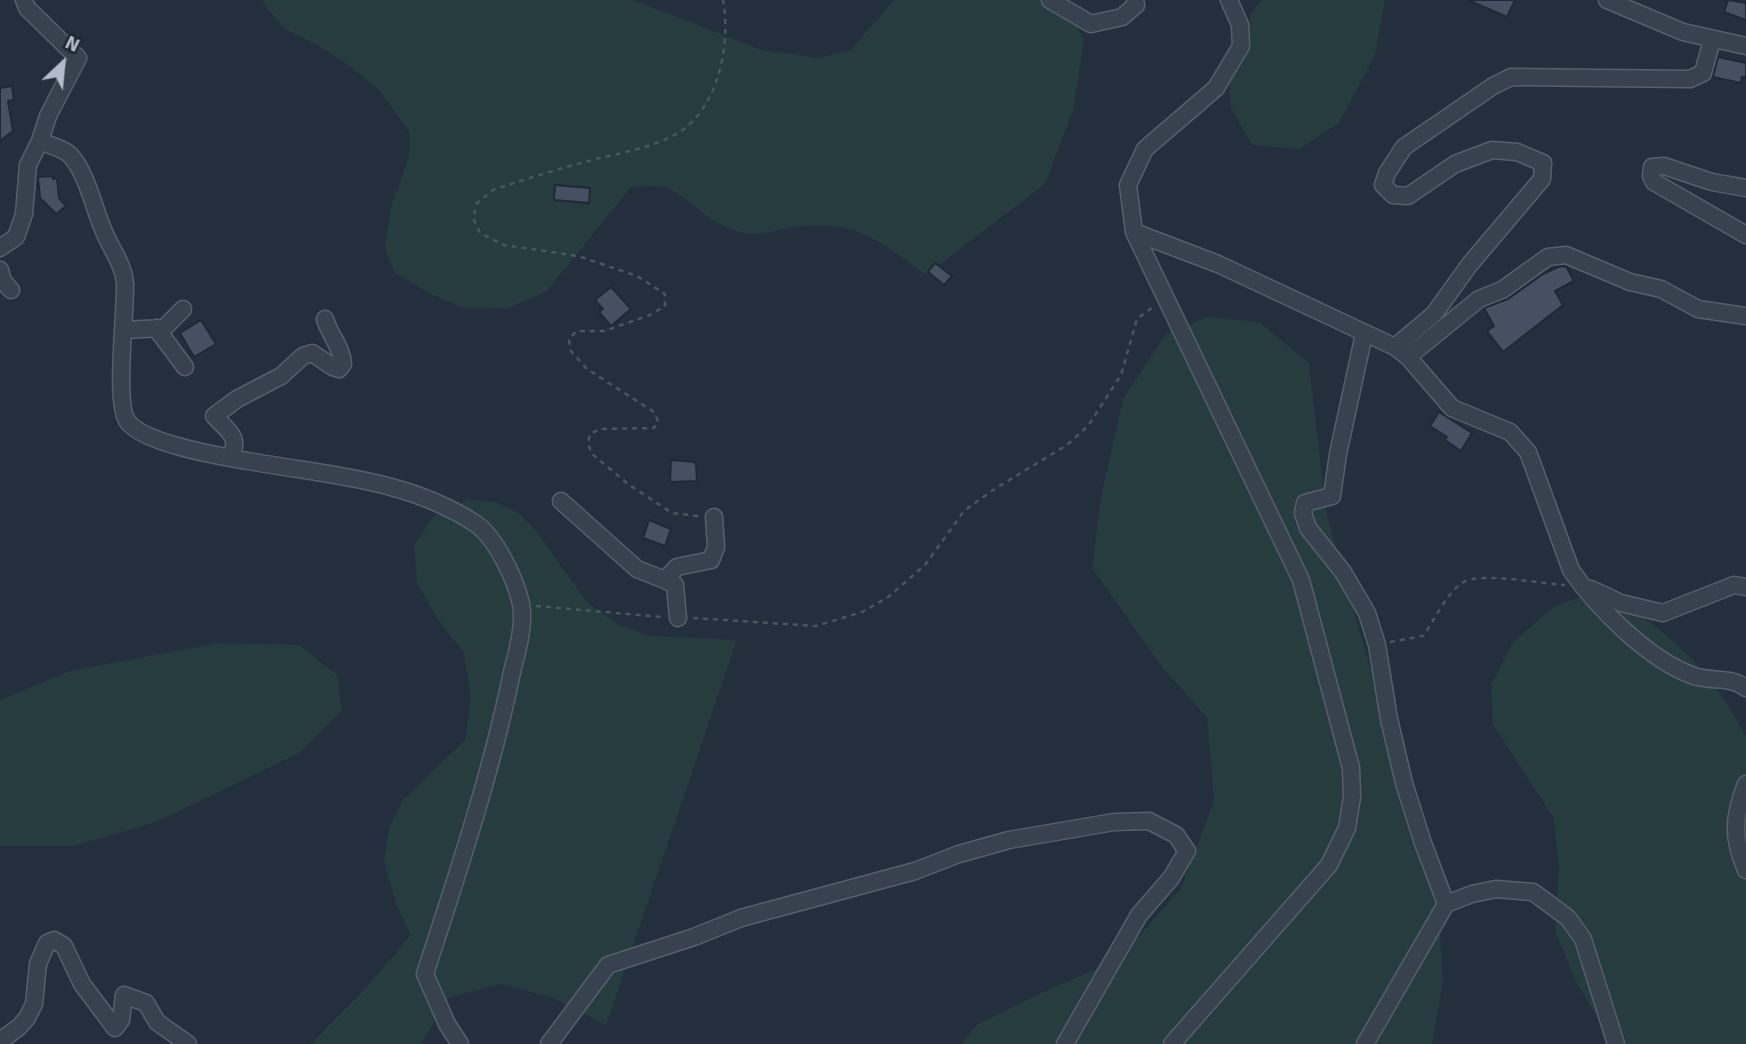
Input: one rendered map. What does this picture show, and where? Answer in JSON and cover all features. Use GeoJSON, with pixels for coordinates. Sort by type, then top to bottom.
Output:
{"type":"FeatureCollection","features":[{"type":"Feature","properties":{"kind":"street"},"geometry":{"type":"LineString","coordinates":[[0,248],[16,237],[24,214],[28,164],[40,141],[48,116],[78,58],[27,8],[24,0]]}},
{"type":"Feature","properties":{"kind":"street"},"geometry":{"type":"LineString","coordinates":[[1049,0],[1091,24],[1122,17],[1136,5],[1135,0]]}},
{"type":"Feature","properties":{"kind":"street"},"geometry":{"type":"LineString","coordinates":[[1172,1044],[1329,865],[1347,828],[1352,797],[1350,768],[1301,580],[1134,232],[1128,185],[1145,149],[1216,88],[1241,46],[1240,25],[1229,0]]}},
{"type":"Feature","properties":{"kind":"street"},"geometry":{"type":"LineString","coordinates":[[1607,0],[1683,32],[1746,46]]}},
{"type":"Feature","properties":{"kind":"street"},"geometry":{"type":"LineString","coordinates":[[1401,352],[1434,314],[1470,264],[1542,180],[1543,163],[1517,152],[1492,150],[1455,164],[1408,196],[1393,195],[1383,185],[1387,173],[1404,147],[1493,86],[1511,77],[1690,79],[1703,73],[1712,40]]}},
{"type":"Feature","properties":{"kind":"street"},"geometry":{"type":"LineString","coordinates":[[40,141],[71,155],[86,184],[125,281],[121,401],[126,421],[139,432],[199,453],[386,485],[427,498],[475,524],[492,537],[505,562],[521,605],[520,635],[506,705],[460,867],[425,974],[447,1024],[460,1044]]}},
{"type":"Feature","properties":{"kind":"street"},"geometry":{"type":"LineString","coordinates":[[1746,188],[1712,182],[1664,166],[1652,167],[1651,176],[1654,182],[1746,235]]}},
{"type":"Feature","properties":{"kind":"street"},"geometry":{"type":"LineString","coordinates":[[1134,232],[1219,264],[1401,352],[1452,408],[1510,432],[1528,452],[1572,570],[1582,585],[1645,650],[1673,668],[1698,678],[1738,681],[1746,688]]}},
{"type":"Feature","properties":{"kind":"street"},"geometry":{"type":"LineString","coordinates":[[1401,352],[1479,299],[1502,290],[1548,257],[1566,255],[1630,282],[1661,289],[1698,309],[1746,316]]}},
{"type":"Feature","properties":{"kind":"street"},"geometry":{"type":"LineString","coordinates":[[0,270],[3,281],[10,290]]}},
{"type":"Feature","properties":{"kind":"street"},"geometry":{"type":"LineString","coordinates":[[123,330],[164,328],[183,309]]}},
{"type":"Feature","properties":{"kind":"street"},"geometry":{"type":"LineString","coordinates":[[231,458],[236,445],[234,438],[214,416],[237,399],[281,376],[303,356],[312,353],[339,369],[343,364],[342,352],[325,320]]}},
{"type":"Feature","properties":{"kind":"street"},"geometry":{"type":"LineString","coordinates":[[156,328],[186,367]]}},
{"type":"Feature","properties":{"kind":"street"},"geometry":{"type":"LineString","coordinates":[[1364,334],[1338,454],[1332,496],[1305,503],[1303,513],[1308,528],[1343,572],[1367,612],[1377,645],[1389,719],[1404,783],[1446,904]]}},
{"type":"Feature","properties":{"kind":"street"},"geometry":{"type":"LineString","coordinates":[[561,501],[637,569],[676,585],[678,618]]}},
{"type":"Feature","properties":{"kind":"street"},"geometry":{"type":"LineString","coordinates":[[665,580],[677,567],[711,560],[716,547],[715,517]]}},
{"type":"Feature","properties":{"kind":"street"},"geometry":{"type":"LineString","coordinates":[[1582,585],[1621,603],[1663,613],[1734,586],[1746,587]]}},
{"type":"Feature","properties":{"kind":"street"},"geometry":{"type":"LineString","coordinates":[[1746,784],[1734,826],[1746,870]]}},
{"type":"Feature","properties":{"kind":"street"},"geometry":{"type":"LineString","coordinates":[[549,1044],[608,965],[694,937],[741,918],[915,871],[959,854],[1009,840],[1114,822],[1149,821],[1176,835],[1187,851],[1171,878],[1139,915],[1065,1044]]}},
{"type":"Feature","properties":{"kind":"street"},"geometry":{"type":"LineString","coordinates":[[1365,1044],[1446,904],[1472,894],[1496,889],[1533,892],[1568,918],[1583,939],[1616,1044]]}},
{"type":"Feature","properties":{"kind":"street"},"geometry":{"type":"LineString","coordinates":[[0,1041],[27,1018],[34,1004],[38,964],[47,943],[54,940],[64,946],[82,984],[115,1028],[121,1020],[124,995],[146,1003],[157,1022],[188,1044]]}},
{"type":"Feature","properties":{"kind":"path"},"geometry":{"type":"LineString","coordinates":[[715,517],[672,513],[591,453],[588,443],[590,434],[600,429],[654,428],[659,421],[654,412],[587,369],[570,351],[569,340],[576,331],[604,331],[650,314],[664,306],[665,295],[637,276],[578,256],[504,245],[480,233],[473,218],[477,203],[493,190],[652,144],[680,132],[697,117],[710,94],[721,64],[726,18],[723,0]]}},
{"type":"Feature","properties":{"kind":"path"},"geometry":{"type":"LineString","coordinates":[[521,605],[816,626],[862,612],[887,598],[925,565],[964,511],[1067,445],[1088,426],[1121,375],[1137,319],[1167,297]]}},
{"type":"Feature","properties":{"kind":"path"},"geometry":{"type":"LineString","coordinates":[[1377,645],[1423,636],[1449,596],[1463,582],[1506,579],[1582,585]]}},
{"type":"Feature","properties":{"kind":"green space"},"geometry":{"type":"Polygon","coordinates":[[[264,0],[633,0],[762,50],[818,58],[851,50],[894,0],[1064,0],[1084,40],[1073,110],[1045,184],[926,275],[880,243],[851,230],[816,225],[760,234],[746,233],[717,223],[665,187],[631,187],[546,292],[508,308],[466,309],[433,295],[395,273],[385,248],[391,207],[409,157],[410,133],[380,91],[348,65],[285,29],[263,3],[264,0]]]}},
{"type":"Feature","properties":{"kind":"green space"},"geometry":{"type":"Polygon","coordinates":[[[1262,0],[1385,0],[1375,55],[1339,123],[1299,149],[1252,145],[1231,108],[1227,64],[1253,11],[1262,0]]]}},
{"type":"Feature","properties":{"kind":"green space"},"geometry":{"type":"Polygon","coordinates":[[[1207,317],[1259,322],[1309,363],[1326,512],[1404,788],[1436,875],[1443,981],[1432,1044],[961,1044],[978,1024],[1119,959],[1181,888],[1214,801],[1207,717],[1162,667],[1092,568],[1101,497],[1123,399],[1166,334],[1207,317]]]}},
{"type":"Feature","properties":{"kind":"green space"},"geometry":{"type":"Polygon","coordinates":[[[467,500],[495,502],[517,512],[537,532],[586,601],[617,624],[650,636],[737,640],[606,1025],[553,998],[500,984],[449,998],[421,1044],[311,1044],[365,989],[411,935],[397,906],[384,862],[389,828],[403,800],[465,740],[471,699],[464,653],[437,618],[417,583],[414,545],[433,517],[467,500]]]}},
{"type":"Feature","properties":{"kind":"green space"},"geometry":{"type":"Polygon","coordinates":[[[1594,593],[1634,611],[1684,651],[1725,700],[1746,737],[1746,1044],[1619,1044],[1576,982],[1555,931],[1559,868],[1554,819],[1493,724],[1491,685],[1513,642],[1555,606],[1594,593]]]}},
{"type":"Feature","properties":{"kind":"green space"},"geometry":{"type":"Polygon","coordinates":[[[219,643],[299,645],[337,675],[342,710],[299,753],[156,822],[74,846],[0,846],[0,700],[70,671],[219,643]]]}},
{"type":"Feature","properties":{"kind":"building"},"geometry":{"type":"Polygon","coordinates":[[[1468,0],[1515,0],[1507,17],[1468,0]]]}},
{"type":"Feature","properties":{"kind":"building"},"geometry":{"type":"Polygon","coordinates":[[[1728,0],[1746,3],[1746,20],[1724,12],[1728,0]]]}},
{"type":"Feature","properties":{"kind":"building"},"geometry":{"type":"Polygon","coordinates":[[[1718,57],[1746,63],[1746,77],[1742,77],[1741,83],[1713,77],[1718,57]]]}},
{"type":"Feature","properties":{"kind":"building"},"geometry":{"type":"Polygon","coordinates":[[[12,86],[14,100],[8,101],[13,131],[0,141],[0,88],[12,86]]]}},
{"type":"Feature","properties":{"kind":"building"},"geometry":{"type":"Polygon","coordinates":[[[53,176],[53,179],[57,178],[59,198],[66,206],[56,214],[40,198],[38,177],[53,176]]]}},
{"type":"Feature","properties":{"kind":"building"},"geometry":{"type":"Polygon","coordinates":[[[555,185],[590,188],[589,203],[554,200],[555,185]]]}},
{"type":"Feature","properties":{"kind":"building"},"geometry":{"type":"Polygon","coordinates":[[[935,263],[952,276],[944,285],[928,272],[935,263]]]}},
{"type":"Feature","properties":{"kind":"building"},"geometry":{"type":"Polygon","coordinates":[[[1566,266],[1574,281],[1555,291],[1563,305],[1503,352],[1487,331],[1494,326],[1484,308],[1508,299],[1543,274],[1566,266]]]}},
{"type":"Feature","properties":{"kind":"building"},"geometry":{"type":"Polygon","coordinates":[[[611,287],[631,309],[611,326],[599,312],[603,309],[595,300],[611,287]]]}},
{"type":"Feature","properties":{"kind":"building"},"geometry":{"type":"Polygon","coordinates":[[[201,320],[216,344],[194,357],[180,333],[201,320]]]}},
{"type":"Feature","properties":{"kind":"building"},"geometry":{"type":"Polygon","coordinates":[[[1439,412],[1472,433],[1461,451],[1445,440],[1447,437],[1430,426],[1439,412]]]}},
{"type":"Feature","properties":{"kind":"building"},"geometry":{"type":"Polygon","coordinates":[[[671,460],[694,462],[697,481],[670,482],[671,460]]]}},
{"type":"Feature","properties":{"kind":"building"},"geometry":{"type":"Polygon","coordinates":[[[649,520],[671,529],[665,546],[643,538],[649,520]]]}}]}
